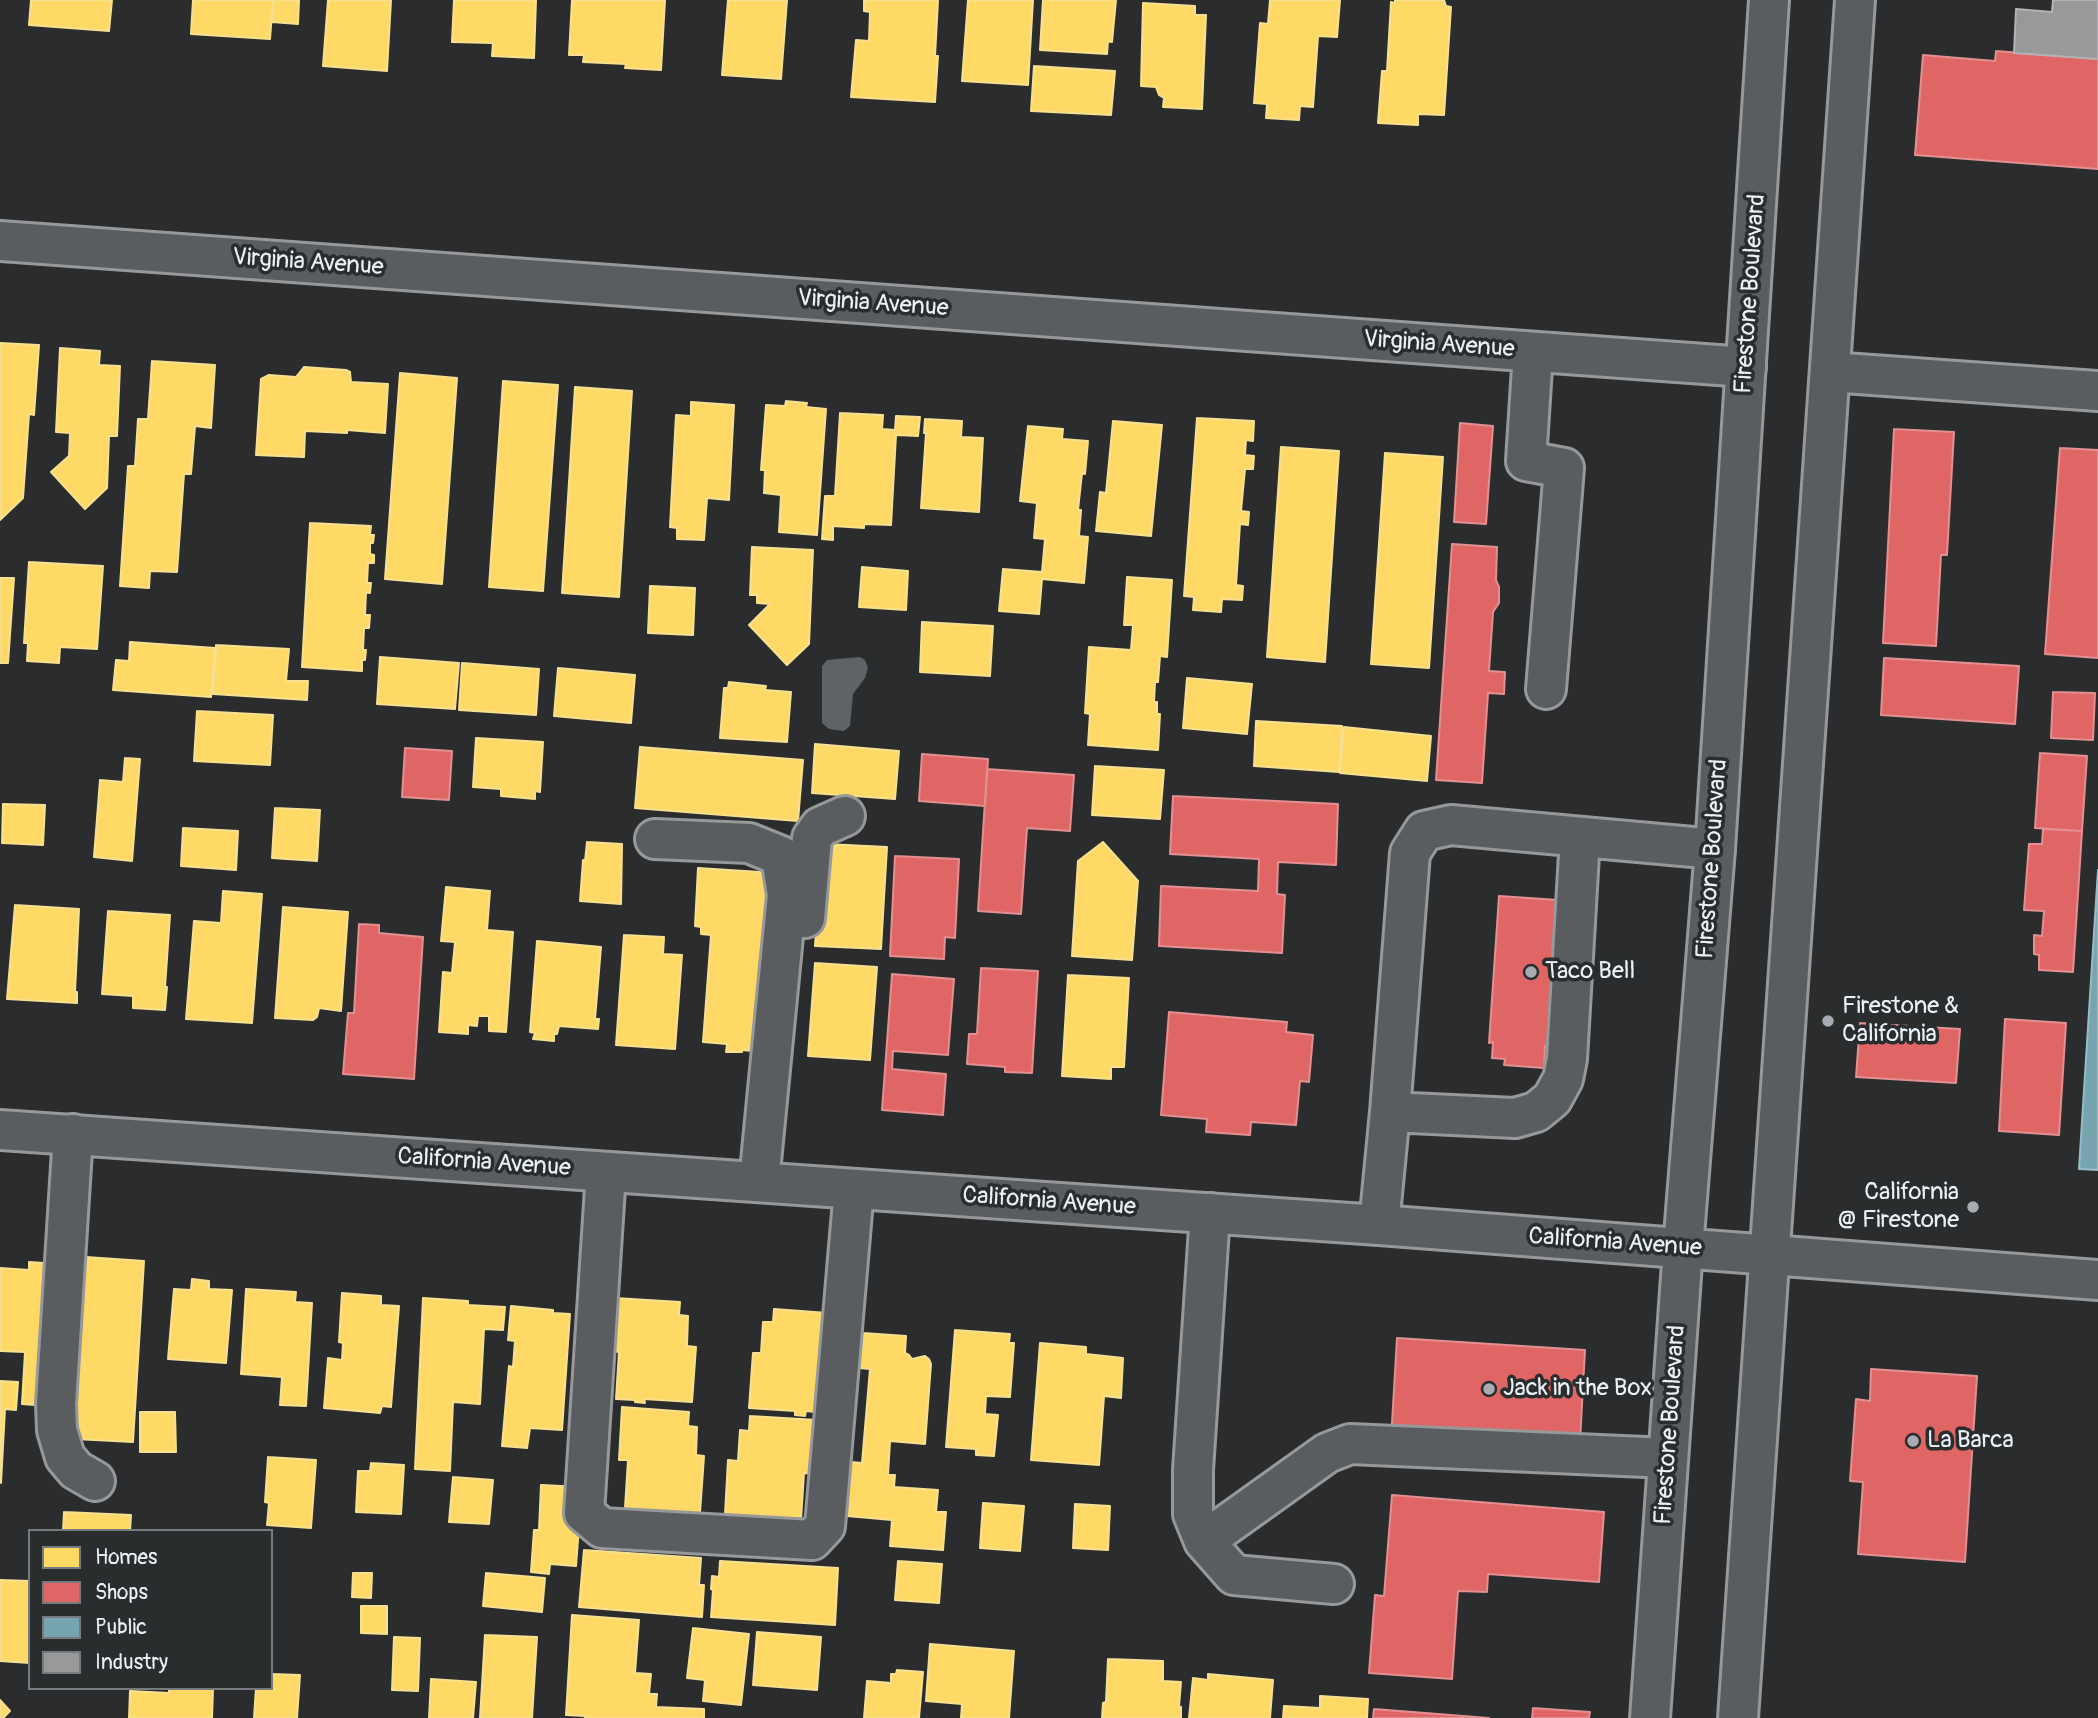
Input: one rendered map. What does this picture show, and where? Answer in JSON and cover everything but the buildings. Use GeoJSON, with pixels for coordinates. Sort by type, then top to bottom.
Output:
{"type":"FeatureCollection","features":[{"type":"Feature","properties":{"kind":"main road","name":"Firestone Boulevard"},"geometry":{"type":"LineString","coordinates":[[1650,1718],[1683,1248],[1715,849],[1769,0]]}},
{"type":"Feature","properties":{"kind":"main road"},"geometry":{"type":"LineString","coordinates":[[1738,1718],[1855,0]]}},
{"type":"Feature","properties":{"kind":"main road","name":"Virginia Avenue"},"geometry":{"type":"LineString","coordinates":[[0,241],[1746,367]]}},
{"type":"Feature","properties":{"kind":"main road"},"geometry":{"type":"LineString","coordinates":[[1533,352],[1526,461],[1564,468],[1546,688]]}},
{"type":"Feature","properties":{"kind":"main road"},"geometry":{"type":"LineString","coordinates":[[1830,372],[2098,391]]}},
{"type":"Feature","properties":{"kind":"main road"},"geometry":{"type":"LineString","coordinates":[[771,1183],[812,838],[820,827],[845,816]]}},
{"type":"Feature","properties":{"kind":"main road"},"geometry":{"type":"LineString","coordinates":[[1379,1225],[1410,853],[1424,831],[1451,825],[1715,849]]}},
{"type":"Feature","properties":{"kind":"main road"},"geometry":{"type":"LineString","coordinates":[[1390,1112],[1515,1118],[1536,1112],[1552,1099],[1563,1079],[1567,1059],[1580,837]]}},
{"type":"Feature","properties":{"kind":"main road"},"geometry":{"type":"LineString","coordinates":[[655,839],[749,843],[780,856],[787,895],[771,1183]]}},
{"type":"Feature","properties":{"kind":"main road","name":"California Avenue"},"geometry":{"type":"LineString","coordinates":[[0,1130],[1379,1225],[2098,1280]]}},
{"type":"Feature","properties":{"kind":"main road"},"geometry":{"type":"LineString","coordinates":[[74,1134],[56,1404],[57,1430],[65,1457],[76,1470],[95,1481]]}},
{"type":"Feature","properties":{"kind":"main road"},"geometry":{"type":"LineString","coordinates":[[606,1172],[584,1513],[602,1528],[811,1540],[825,1526],[855,1189]]}},
{"type":"Feature","properties":{"kind":"main road"},"geometry":{"type":"LineString","coordinates":[[1210,1213],[1193,1470],[1193,1514],[1204,1541],[1234,1575],[1334,1584]]}},
{"type":"Feature","properties":{"kind":"main road"},"geometry":{"type":"LineString","coordinates":[[1204,1541],[1327,1453],[1350,1444],[1668,1458]]}},
{"type":"Feature","properties":{"kind":"shaded area"},"geometry":{"type":"Polygon","coordinates":[[[860,657],[865,660],[868,668],[865,678],[853,694],[850,726],[844,731],[829,729],[822,723],[822,666],[827,660],[860,657]]]}},
{"type":"Feature","properties":{"kind":"place","name":"Taco Bell"},"geometry":{"type":"Point","coordinates":[1531,972]}},
{"type":"Feature","properties":{"kind":"place","name":"Firestone & California"},"geometry":{"type":"Point","coordinates":[1828,1021]}},
{"type":"Feature","properties":{"kind":"place","name":"California @ Firestone"},"geometry":{"type":"Point","coordinates":[1973,1207]}},
{"type":"Feature","properties":{"kind":"place","name":"Jack in the Box"},"geometry":{"type":"Point","coordinates":[1489,1389]}},
{"type":"Feature","properties":{"kind":"place","name":"La Barca"},"geometry":{"type":"Point","coordinates":[1913,1441]}}]}
